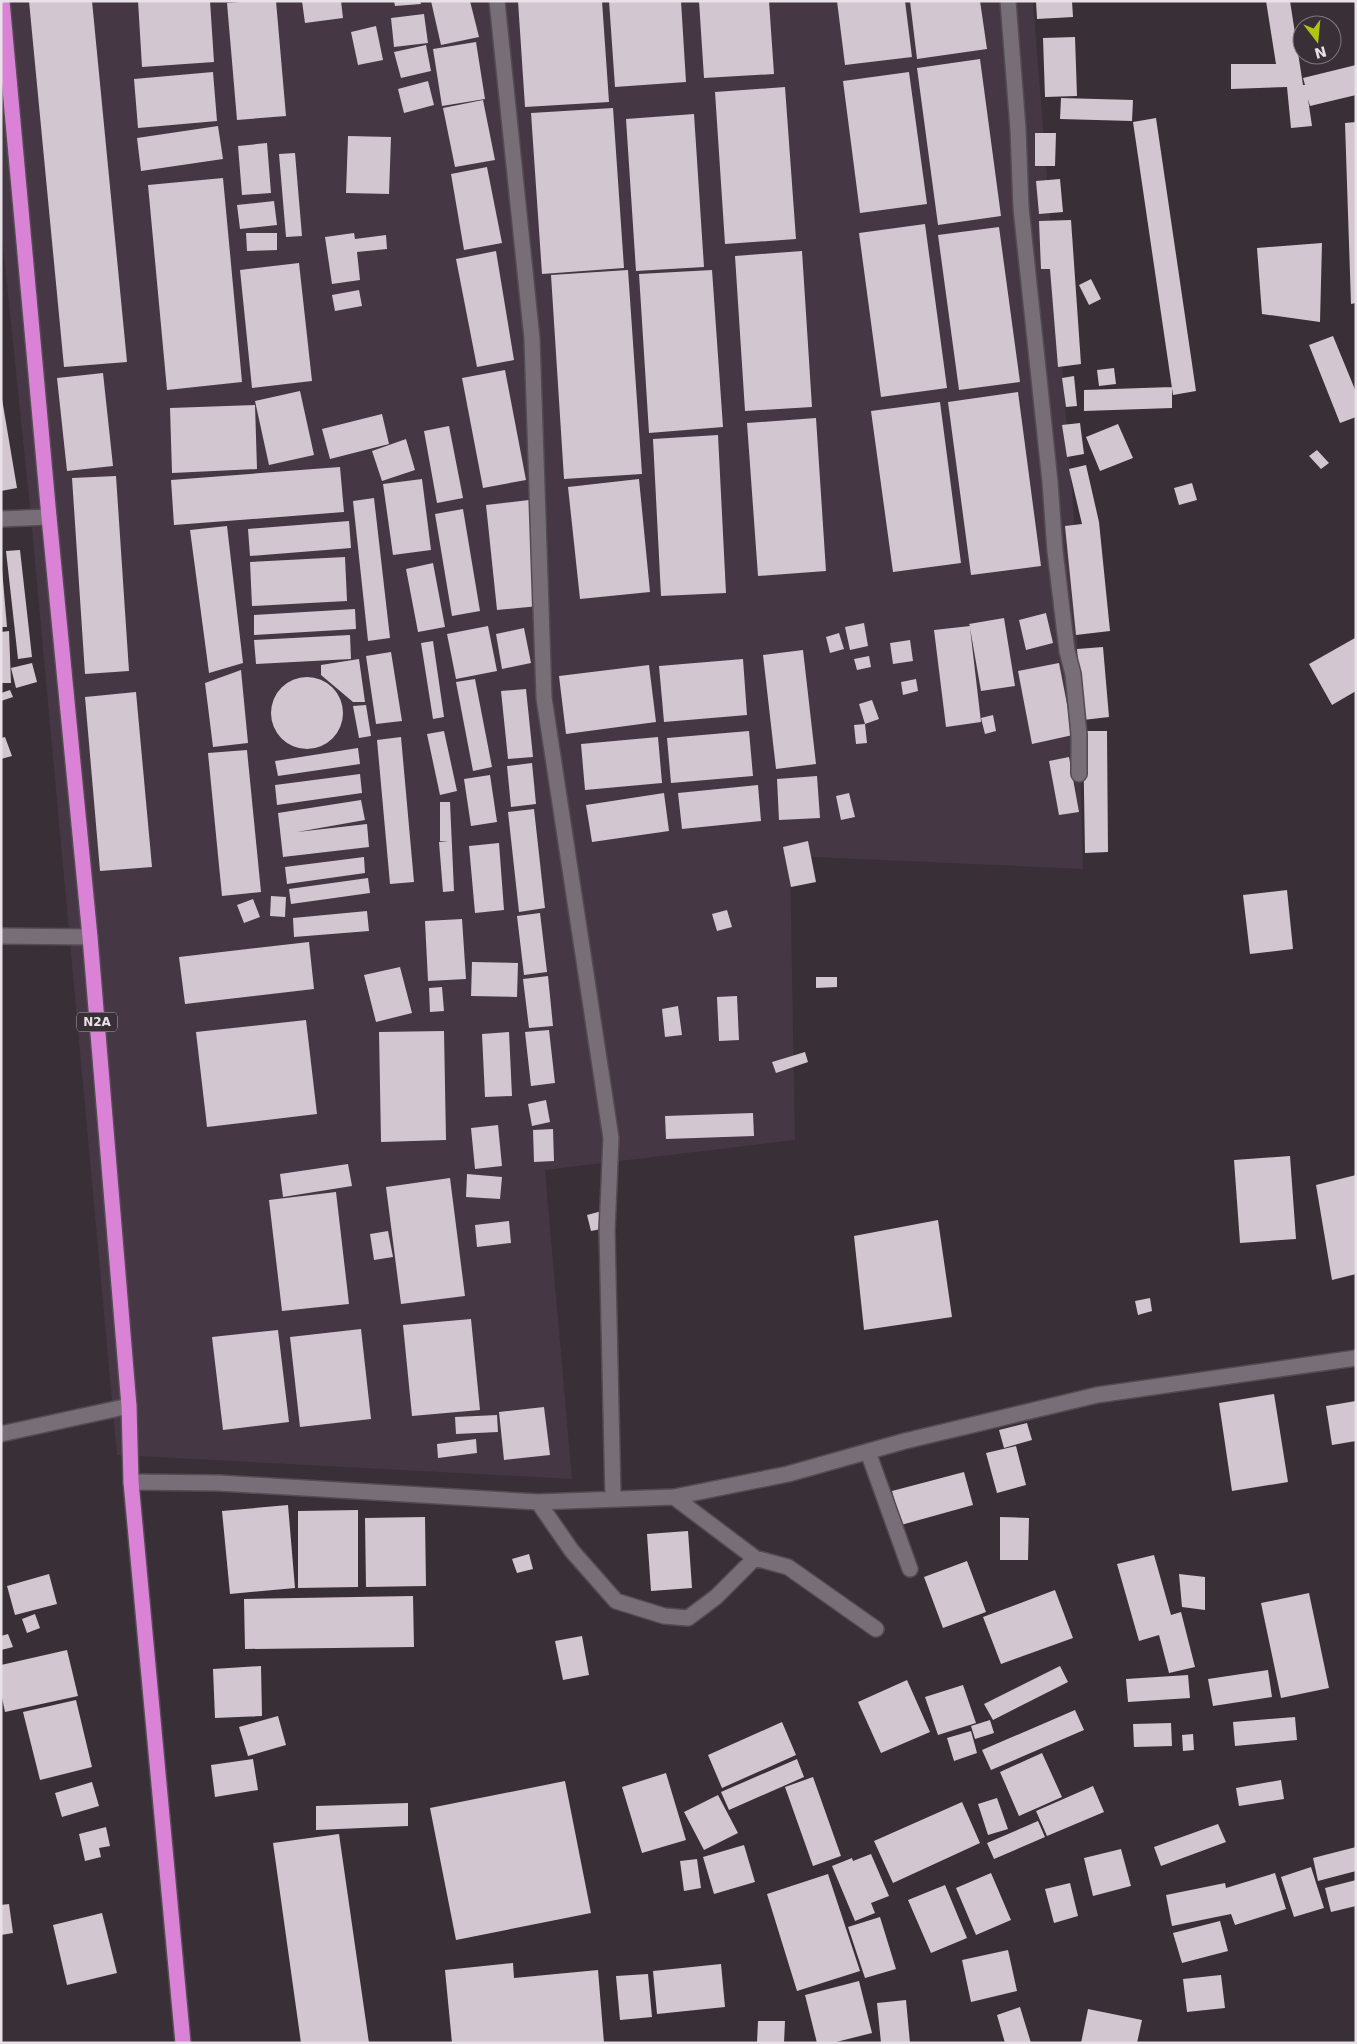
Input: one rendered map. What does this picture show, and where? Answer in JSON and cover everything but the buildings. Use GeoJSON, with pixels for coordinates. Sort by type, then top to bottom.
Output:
{"type":"FeatureCollection","features":[{"type":"Feature","properties":{"kind":"highway","name":"N2A"},"geometry":{"type":"LineString","coordinates":[[2,1],[49,517],[90,937],[129,1406],[131,1482],[183,2043]]}},
{"type":"Feature","properties":{"kind":"street"},"geometry":{"type":"LineString","coordinates":[[497,1],[532,339],[544,698],[611,1138],[607,1232],[613,1498]]}},
{"type":"Feature","properties":{"kind":"street"},"geometry":{"type":"LineString","coordinates":[[1008,1],[1018,129],[1021,208],[1050,482],[1055,551],[1067,651],[1073,674],[1079,735],[1079,774]]}},
{"type":"Feature","properties":{"kind":"street"},"geometry":{"type":"LineString","coordinates":[[1,519],[49,517]]}},
{"type":"Feature","properties":{"kind":"street"},"geometry":{"type":"LineString","coordinates":[[1,936],[90,937]]}},
{"type":"Feature","properties":{"kind":"street"},"geometry":{"type":"LineString","coordinates":[[131,1482],[219,1483],[538,1502],[674,1497],[788,1474],[1097,1395],[1356,1358]]}},
{"type":"Feature","properties":{"kind":"street"},"geometry":{"type":"LineString","coordinates":[[1,1434],[129,1406]]}},
{"type":"Feature","properties":{"kind":"street"},"geometry":{"type":"LineString","coordinates":[[868,1452],[910,1569]]}},
{"type":"Feature","properties":{"kind":"street"},"geometry":{"type":"LineString","coordinates":[[674,1497],[755,1558],[788,1568],[876,1629]]}},
{"type":"Feature","properties":{"kind":"street"},"geometry":{"type":"LineString","coordinates":[[538,1502],[572,1551],[616,1601],[664,1616],[688,1618],[716,1597],[755,1558]]}},
{"type":"Feature","properties":{"kind":"shaded area"},"geometry":{"type":"Polygon","coordinates":[[[1,1],[1033,1],[1074,516],[1083,869],[790,856],[795,1140],[545,1170],[572,1479],[117,1455],[31,518],[1,226],[1,1]]]}}]}
